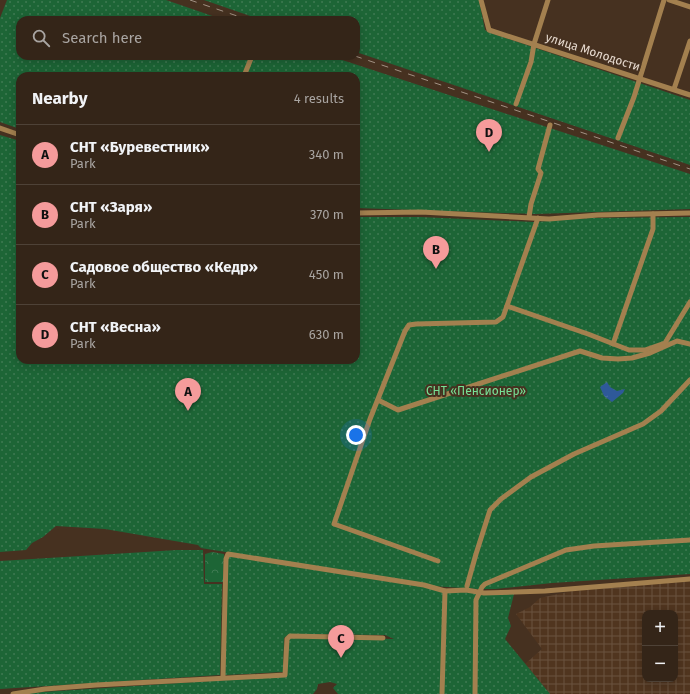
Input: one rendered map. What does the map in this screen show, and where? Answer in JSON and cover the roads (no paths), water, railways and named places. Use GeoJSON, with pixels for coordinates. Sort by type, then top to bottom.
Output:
{"type":"FeatureCollection","features":[{"type":"Feature","properties":{"kind":"street","name":"улица Молодости"},"geometry":{"type":"LineString","coordinates":[[481,0],[489,30],[690,94]]}},
{"type":"Feature","properties":{"kind":"street"},"geometry":{"type":"LineString","coordinates":[[516,104],[531,62],[534,44],[548,0]]}},
{"type":"Feature","properties":{"kind":"street"},"geometry":{"type":"LineString","coordinates":[[618,138],[627,118],[664,0]]}},
{"type":"Feature","properties":{"kind":"street"},"geometry":{"type":"LineString","coordinates":[[669,0],[690,7]]}},
{"type":"Feature","properties":{"kind":"street"},"geometry":{"type":"LineString","coordinates":[[674,89],[690,41]]}},
{"type":"Feature","properties":{"kind":"street"},"geometry":{"type":"LineString","coordinates":[[246,72],[250,60]]}},
{"type":"Feature","properties":{"kind":"street"},"geometry":{"type":"LineString","coordinates":[[529,217],[531,204],[542,173],[538,169],[550,125]]}},
{"type":"Feature","properties":{"kind":"street"},"geometry":{"type":"LineString","coordinates":[[0,128],[16,133]]}},
{"type":"Feature","properties":{"kind":"street"},"geometry":{"type":"LineString","coordinates":[[360,213],[420,212],[550,219],[598,215],[690,213]]}},
{"type":"Feature","properties":{"kind":"street"},"geometry":{"type":"LineString","coordinates":[[613,344],[653,229],[653,214]]}},
{"type":"Feature","properties":{"kind":"street"},"geometry":{"type":"LineString","coordinates":[[438,561],[334,524],[378,400],[405,331],[410,326],[496,322],[503,317],[538,218]]}},
{"type":"Feature","properties":{"kind":"street"},"geometry":{"type":"LineString","coordinates":[[507,306],[629,350],[645,350],[665,342],[690,302]]}},
{"type":"Feature","properties":{"kind":"street"},"geometry":{"type":"LineString","coordinates":[[378,400],[398,410],[481,384],[568,353],[580,351],[602,358],[632,358],[650,353],[677,341],[690,344]]}},
{"type":"Feature","properties":{"kind":"street"},"geometry":{"type":"LineString","coordinates":[[467,586],[490,510],[501,499],[532,477],[574,454],[644,424],[661,411],[690,380]]}},
{"type":"Feature","properties":{"kind":"street"},"geometry":{"type":"LineString","coordinates":[[475,694],[476,600],[485,584],[566,550],[594,546],[690,540]]}},
{"type":"Feature","properties":{"kind":"street"},"geometry":{"type":"LineString","coordinates":[[223,677],[226,559],[228,554],[424,585],[445,591],[484,593],[545,591],[690,579]]}},
{"type":"Feature","properties":{"kind":"street"},"geometry":{"type":"LineString","coordinates":[[442,694],[445,591]]}},
{"type":"Feature","properties":{"kind":"street"},"geometry":{"type":"LineString","coordinates":[[13,694],[46,689],[223,677],[285,675],[287,639],[290,636],[383,638]]}},
{"type":"Feature","properties":{"kind":"water"},"geometry":{"type":"Polygon","coordinates":[[[607,382],[610,387],[617,391],[625,389],[623,393],[612,402],[604,396],[600,387],[607,382]]]}},
{"type":"Feature","properties":{"kind":"railway"},"geometry":{"type":"LineString","coordinates":[[190,0],[237,16]]}},
{"type":"Feature","properties":{"kind":"railway"},"geometry":{"type":"LineString","coordinates":[[360,58],[690,169]]}},
{"type":"Feature","properties":{"kind":"place","name":"СНТ «Весна»"},"geometry":{"type":"Point","coordinates":[489,152]}},
{"type":"Feature","properties":{"kind":"place","name":"СНТ «Заря»"},"geometry":{"type":"Point","coordinates":[436,269]}},
{"type":"Feature","properties":{"kind":"place","name":"СНТ «Буревестник»"},"geometry":{"type":"Point","coordinates":[188,411]}},
{"type":"Feature","properties":{"kind":"place","name":"Садовое общество «Кедр»"},"geometry":{"type":"Point","coordinates":[341,658]}},
{"type":"Feature","properties":{"kind":"park label","name":"СНТ «Пенсионер»"},"geometry":{"type":"Point","coordinates":[476,391]}}]}
